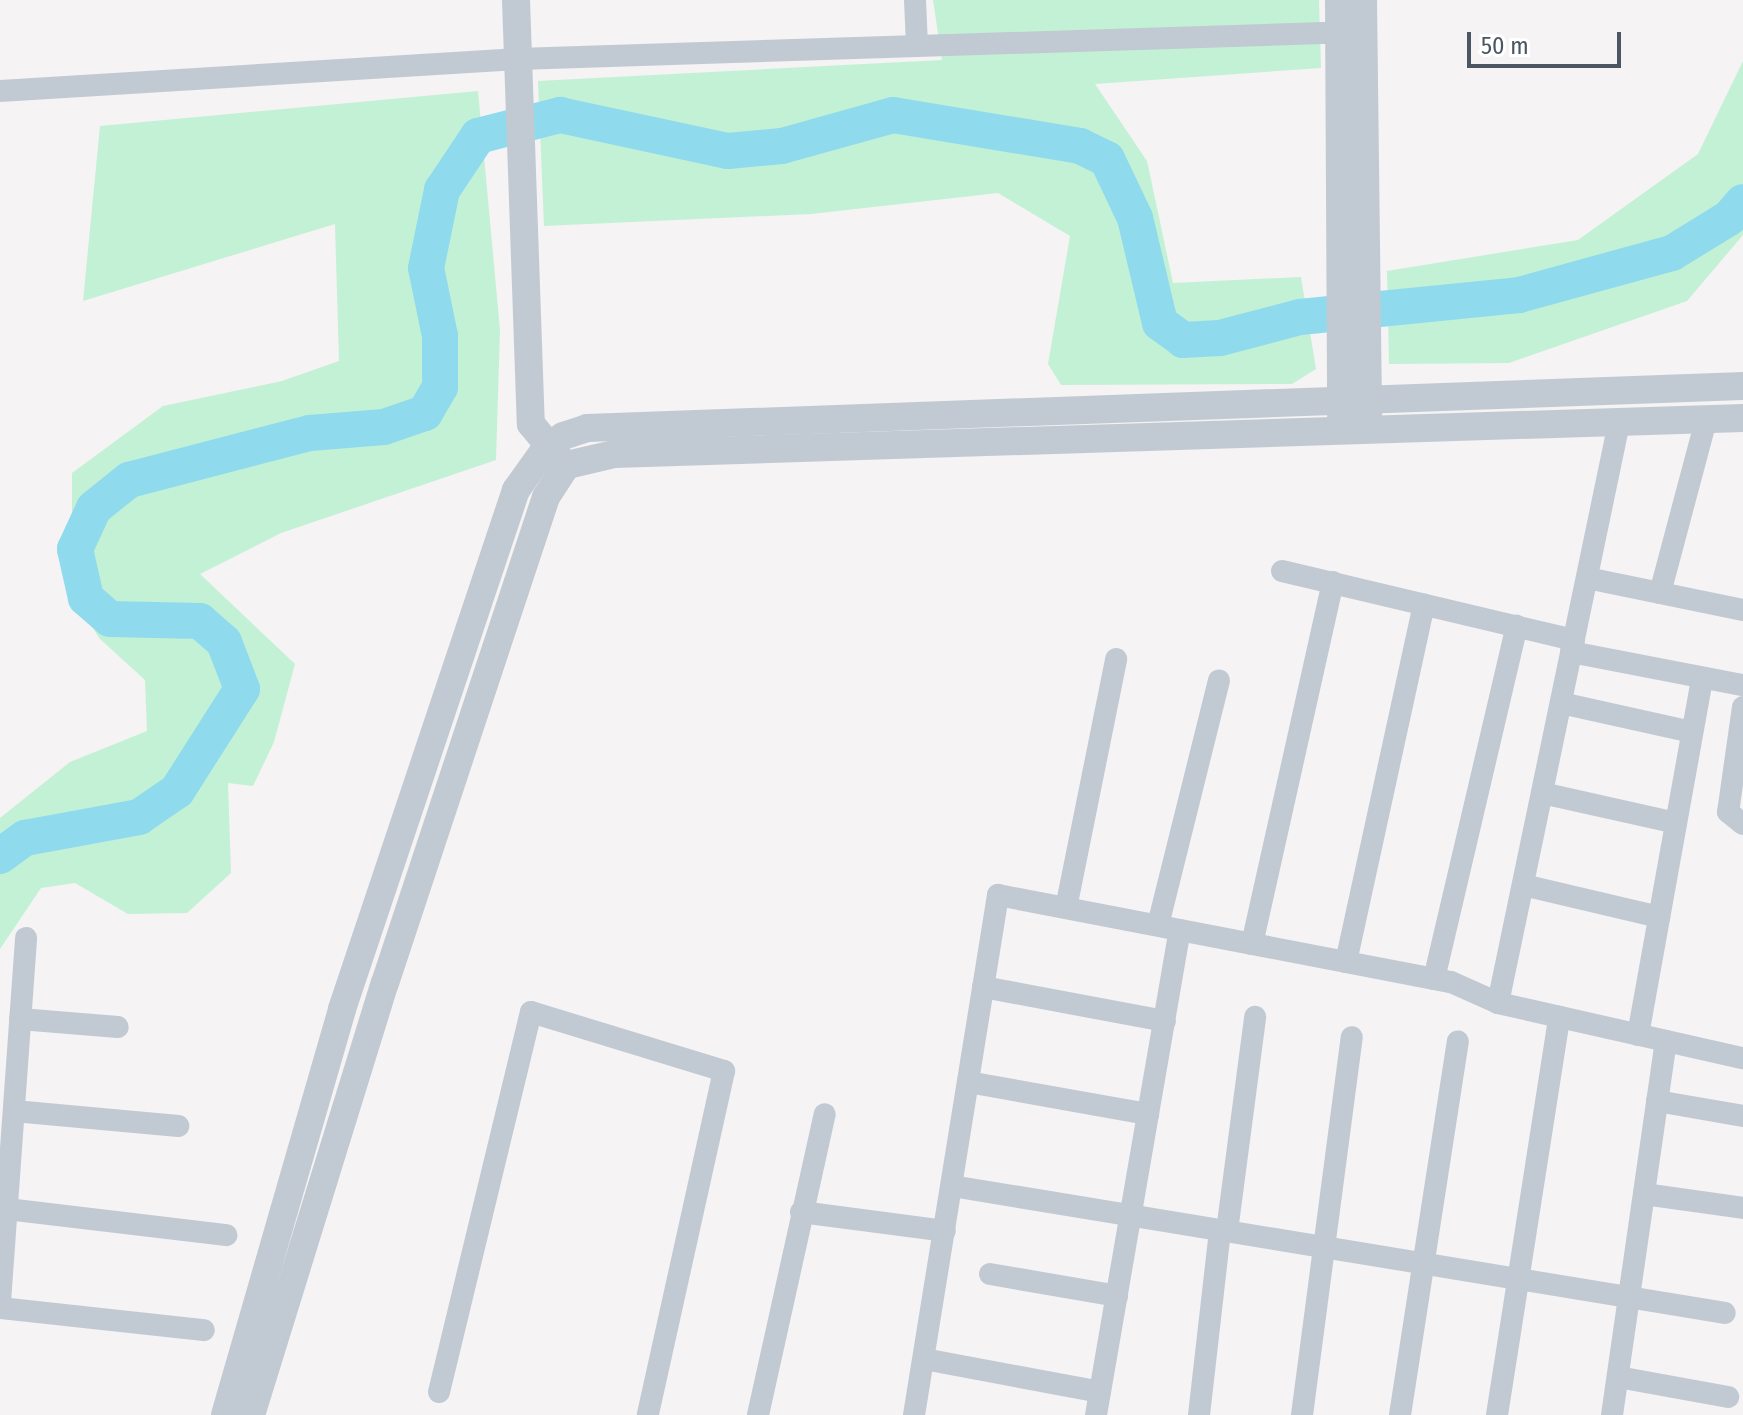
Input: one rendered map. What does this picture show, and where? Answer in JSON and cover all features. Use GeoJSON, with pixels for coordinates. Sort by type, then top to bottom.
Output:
{"type":"FeatureCollection","features":[{"type":"Feature","properties":{"kind":"street"},"geometry":{"type":"LineString","coordinates":[[516,0],[531,424],[556,456]]}},
{"type":"Feature","properties":{"kind":"street"},"geometry":{"type":"LineString","coordinates":[[915,0],[917,46]]}},
{"type":"Feature","properties":{"kind":"street"},"geometry":{"type":"LineString","coordinates":[[1339,0],[1351,32],[1355,431]]}},
{"type":"Feature","properties":{"kind":"street"},"geometry":{"type":"LineString","coordinates":[[1351,32],[1363,0]]}},
{"type":"Feature","properties":{"kind":"street"},"geometry":{"type":"LineString","coordinates":[[0,91],[518,71],[917,46],[1351,32]]}},
{"type":"Feature","properties":{"kind":"street"},"geometry":{"type":"LineString","coordinates":[[225,1415],[380,893],[516,490],[587,428],[1743,386]]}},
{"type":"Feature","properties":{"kind":"street"},"geometry":{"type":"LineString","coordinates":[[556,456],[1743,418]]}},
{"type":"Feature","properties":{"kind":"street"},"geometry":{"type":"LineString","coordinates":[[1660,593],[1706,420]]}},
{"type":"Feature","properties":{"kind":"street"},"geometry":{"type":"LineString","coordinates":[[1498,1003],[1619,423]]}},
{"type":"Feature","properties":{"kind":"street"},"geometry":{"type":"LineString","coordinates":[[251,1415],[541,512],[556,456]]}},
{"type":"Feature","properties":{"kind":"street"},"geometry":{"type":"LineString","coordinates":[[1282,571],[1517,626],[1572,646],[1743,685]]}},
{"type":"Feature","properties":{"kind":"street"},"geometry":{"type":"LineString","coordinates":[[1587,578],[1743,610]]}},
{"type":"Feature","properties":{"kind":"street"},"geometry":{"type":"LineString","coordinates":[[1252,944],[1333,582]]}},
{"type":"Feature","properties":{"kind":"street"},"geometry":{"type":"LineString","coordinates":[[1346,962],[1424,604]]}},
{"type":"Feature","properties":{"kind":"street"},"geometry":{"type":"LineString","coordinates":[[1434,979],[1517,626]]}},
{"type":"Feature","properties":{"kind":"street"},"geometry":{"type":"LineString","coordinates":[[1066,908],[1116,659]]}},
{"type":"Feature","properties":{"kind":"street"},"geometry":{"type":"LineString","coordinates":[[1638,1035],[1702,678]]}},
{"type":"Feature","properties":{"kind":"street"},"geometry":{"type":"LineString","coordinates":[[1096,1415],[1165,1021],[1169,928],[1219,681]]}},
{"type":"Feature","properties":{"kind":"street"},"geometry":{"type":"LineString","coordinates":[[1561,703],[1692,732]]}},
{"type":"Feature","properties":{"kind":"street"},"geometry":{"type":"LineString","coordinates":[[1743,707],[1728,812],[1743,824]]}},
{"type":"Feature","properties":{"kind":"street"},"geometry":{"type":"LineString","coordinates":[[1542,793],[1676,823]]}},
{"type":"Feature","properties":{"kind":"street"},"geometry":{"type":"LineString","coordinates":[[1523,885],[1659,917]]}},
{"type":"Feature","properties":{"kind":"street"},"geometry":{"type":"LineString","coordinates":[[914,1415],[998,895],[1434,979],[1498,1003],[1743,1058]]}},
{"type":"Feature","properties":{"kind":"street"},"geometry":{"type":"LineString","coordinates":[[0,1302],[26,938]]}},
{"type":"Feature","properties":{"kind":"street"},"geometry":{"type":"LineString","coordinates":[[983,987],[1165,1021]]}},
{"type":"Feature","properties":{"kind":"street"},"geometry":{"type":"LineString","coordinates":[[439,1392],[531,1012],[724,1071],[648,1415]]}},
{"type":"Feature","properties":{"kind":"street"},"geometry":{"type":"LineString","coordinates":[[1199,1415],[1255,1017]]}},
{"type":"Feature","properties":{"kind":"street"},"geometry":{"type":"LineString","coordinates":[[1497,1415],[1559,1017]]}},
{"type":"Feature","properties":{"kind":"street"},"geometry":{"type":"LineString","coordinates":[[20,1019],[118,1027]]}},
{"type":"Feature","properties":{"kind":"street"},"geometry":{"type":"LineString","coordinates":[[1302,1415],[1352,1037]]}},
{"type":"Feature","properties":{"kind":"street"},"geometry":{"type":"LineString","coordinates":[[1400,1415],[1458,1041]]}},
{"type":"Feature","properties":{"kind":"street"},"geometry":{"type":"LineString","coordinates":[[1612,1415],[1666,1041]]}},
{"type":"Feature","properties":{"kind":"street"},"geometry":{"type":"LineString","coordinates":[[968,1082],[1148,1114]]}},
{"type":"Feature","properties":{"kind":"street"},"geometry":{"type":"LineString","coordinates":[[1657,1101],[1743,1116]]}},
{"type":"Feature","properties":{"kind":"street"},"geometry":{"type":"LineString","coordinates":[[14,1111],[178,1126]]}},
{"type":"Feature","properties":{"kind":"street"},"geometry":{"type":"LineString","coordinates":[[758,1415],[825,1114]]}},
{"type":"Feature","properties":{"kind":"street"},"geometry":{"type":"LineString","coordinates":[[952,1186],[1725,1313]]}},
{"type":"Feature","properties":{"kind":"street"},"geometry":{"type":"LineString","coordinates":[[1644,1194],[1743,1208]]}},
{"type":"Feature","properties":{"kind":"street"},"geometry":{"type":"LineString","coordinates":[[7,1209],[226,1235]]}},
{"type":"Feature","properties":{"kind":"street"},"geometry":{"type":"LineString","coordinates":[[801,1212],[945,1231]]}},
{"type":"Feature","properties":{"kind":"street"},"geometry":{"type":"LineString","coordinates":[[990,1274],[1117,1296]]}},
{"type":"Feature","properties":{"kind":"street"},"geometry":{"type":"LineString","coordinates":[[0,1308],[204,1330]]}},
{"type":"Feature","properties":{"kind":"street"},"geometry":{"type":"LineString","coordinates":[[924,1359],[1100,1392]]}},
{"type":"Feature","properties":{"kind":"street"},"geometry":{"type":"LineString","coordinates":[[1618,1377],[1728,1397]]}},
{"type":"Feature","properties":{"kind":"green space"},"geometry":{"type":"Polygon","coordinates":[[[933,0],[1319,0],[1321,68],[1095,84],[1147,161],[1173,283],[1301,277],[1316,369],[1292,384],[1061,385],[1048,364],[1070,236],[998,193],[811,214],[544,226],[538,81],[942,60],[933,0]]]}},
{"type":"Feature","properties":{"kind":"green space"},"geometry":{"type":"Polygon","coordinates":[[[1743,61],[1743,235],[1687,301],[1509,363],[1389,364],[1387,271],[1578,240],[1698,154],[1743,61]]]}},
{"type":"Feature","properties":{"kind":"green space"},"geometry":{"type":"Polygon","coordinates":[[[478,91],[500,330],[496,460],[281,533],[200,574],[295,664],[274,742],[253,786],[228,783],[231,873],[187,913],[128,914],[75,883],[41,888],[0,949],[0,818],[70,762],[147,731],[145,680],[99,638],[72,593],[72,473],[163,406],[282,381],[339,361],[335,224],[83,301],[100,126],[478,91]]]}},
{"type":"Feature","properties":{"kind":"waterway"},"geometry":{"type":"LineString","coordinates":[[0,856],[25,838],[139,817],[177,791],[242,689],[224,642],[200,621],[110,619],[86,598],[75,549],[94,508],[129,480],[310,433],[384,427],[425,413],[440,387],[440,336],[426,268],[442,190],[478,136],[560,115],[728,151],[782,146],[893,115],[1080,146],[1107,159],[1135,218],[1160,323],[1183,340],[1220,338],[1300,317],[1519,295],[1672,253],[1729,218],[1743,202]]}}]}
